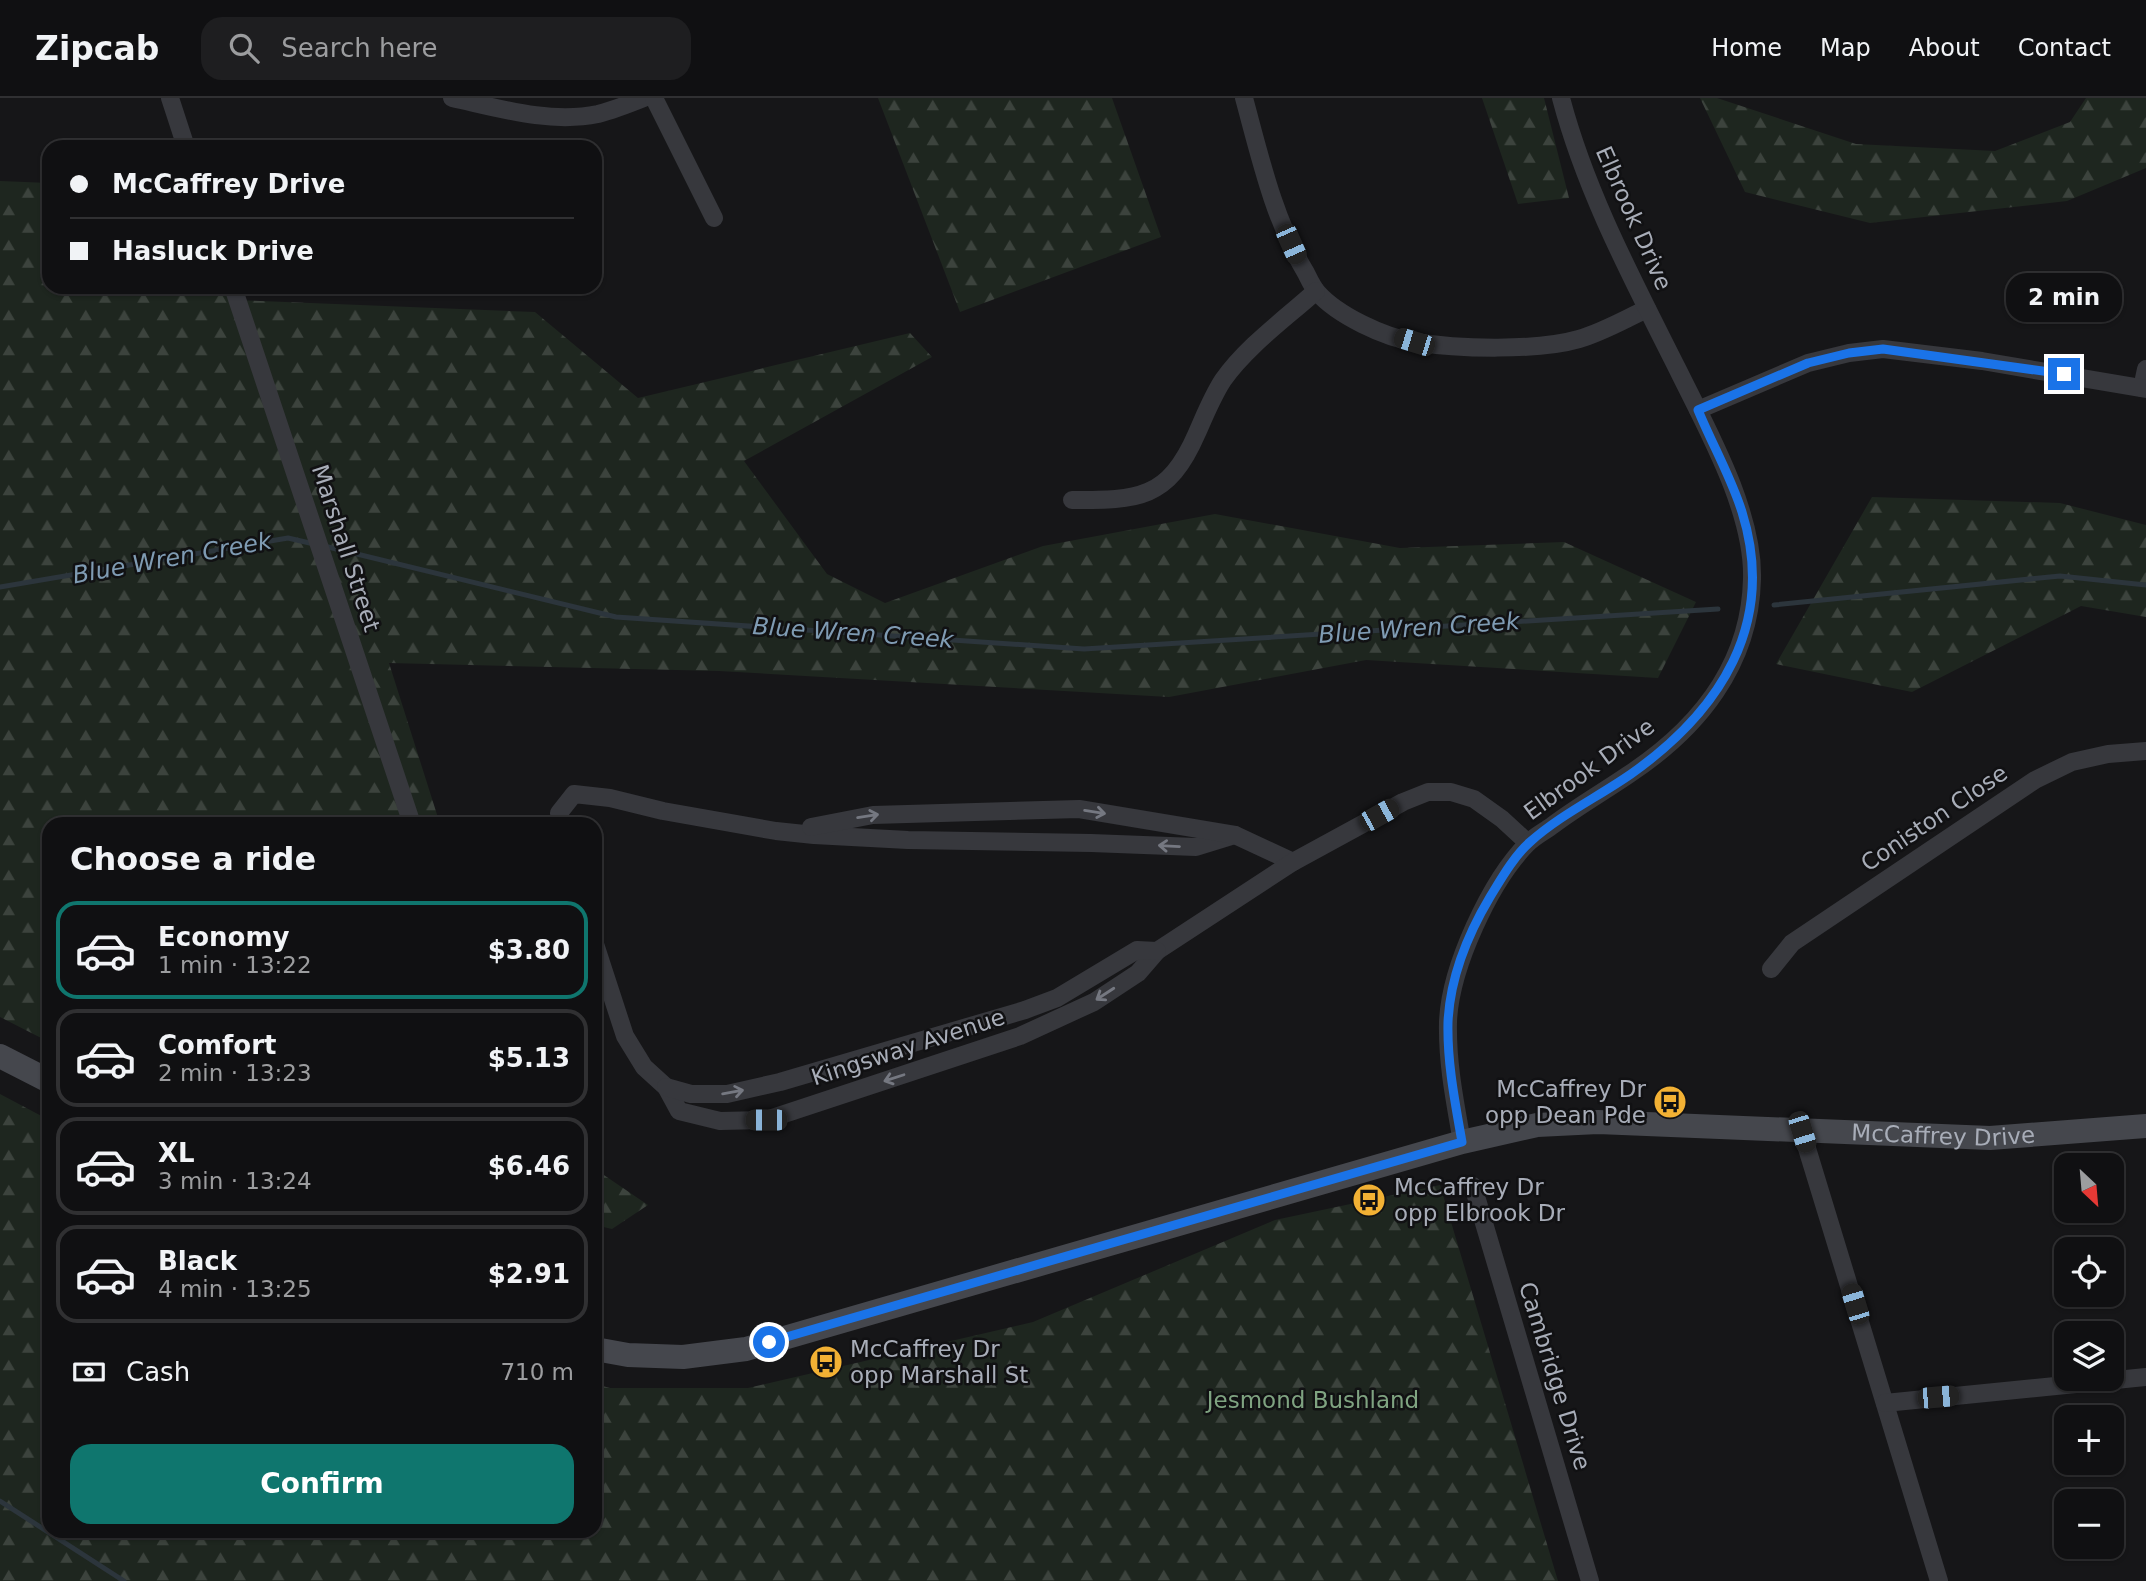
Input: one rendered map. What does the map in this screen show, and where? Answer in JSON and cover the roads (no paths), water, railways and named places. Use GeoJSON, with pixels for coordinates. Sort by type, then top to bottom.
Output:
{"type":"FeatureCollection","features":[{"type":"Feature","properties":{"kind":"main road"},"geometry":{"type":"LineString","coordinates":[[0,1056],[42,1077]]}},
{"type":"Feature","properties":{"kind":"main road","name":"McCaffrey Drive"},"geometry":{"type":"LineString","coordinates":[[602,1350],[628,1355],[683,1357],[746,1349],[1462,1142],[1537,1125],[1598,1122],[1990,1138],[2146,1126]]}},
{"type":"Feature","properties":{"kind":"street"},"geometry":{"type":"LineString","coordinates":[[170,98],[184,140]]}},
{"type":"Feature","properties":{"kind":"street"},"geometry":{"type":"LineString","coordinates":[[452,98],[536,114],[572,116],[595,114],[645,98]]}},
{"type":"Feature","properties":{"kind":"street"},"geometry":{"type":"LineString","coordinates":[[654,98],[714,218]]}},
{"type":"Feature","properties":{"kind":"street"},"geometry":{"type":"LineString","coordinates":[[1244,98],[1260,159],[1283,228],[1298,261],[1316,291],[1357,321],[1414,342],[1489,347],[1539,345],[1579,340],[1647,309]]}},
{"type":"Feature","properties":{"kind":"street","name":"Elbrook Drive"},"geometry":{"type":"LineString","coordinates":[[1462,1142],[1450,1063],[1448,1021],[1461,960],[1476,920],[1500,880],[1528,843],[1631,773],[1684,730],[1724,682],[1737,656],[1750,604],[1751,555],[1741,510],[1698,410],[1647,309],[1591,186],[1561,98]]}},
{"type":"Feature","properties":{"kind":"street"},"geometry":{"type":"LineString","coordinates":[[1072,500],[1133,498],[1166,482],[1179,468],[1224,379],[1251,349],[1316,291]]}},
{"type":"Feature","properties":{"kind":"street","name":"Marshall Street"},"geometry":{"type":"LineString","coordinates":[[235,294],[410,817]]}},
{"type":"Feature","properties":{"kind":"street"},"geometry":{"type":"LineString","coordinates":[[1698,410],[1808,363],[1849,353],[1883,349],[1982,361],[2144,388],[2146,369]]}},
{"type":"Feature","properties":{"kind":"street","name":"Coniston Close"},"geometry":{"type":"LineString","coordinates":[[1771,969],[1793,943],[2035,780],[2072,762],[2108,754],[2146,751]]}},
{"type":"Feature","properties":{"kind":"street","name":"Kingsway Avenue"},"geometry":{"type":"LineString","coordinates":[[602,965],[625,1036],[645,1067],[666,1087],[679,1111],[720,1121],[766,1120],[1020,1036],[1094,1002],[1138,973],[1157,951],[1293,862],[1403,802],[1428,792],[1440,790],[1475,799],[1528,843]]}},
{"type":"Feature","properties":{"kind":"street"},"geometry":{"type":"LineString","coordinates":[[560,817],[559,813],[574,794],[610,798],[663,811],[776,831],[908,840],[1196,847],[1235,835]]}},
{"type":"Feature","properties":{"kind":"street"},"geometry":{"type":"LineString","coordinates":[[776,831],[827,825],[873,815],[1079,809],[1235,835],[1293,862]]}},
{"type":"Feature","properties":{"kind":"street","name":"Kingsway Avenue"},"geometry":{"type":"LineString","coordinates":[[666,1087],[691,1094],[727,1094],[780,1082],[1025,1010],[1057,998],[1137,950],[1157,951]]}},
{"type":"Feature","properties":{"kind":"street"},"geometry":{"type":"LineString","coordinates":[[1802,1132],[1939,1581]]}},
{"type":"Feature","properties":{"kind":"street","name":"Cambridge Drive"},"geometry":{"type":"LineString","coordinates":[[1473,1186],[1590,1581]]}},
{"type":"Feature","properties":{"kind":"street"},"geometry":{"type":"LineString","coordinates":[[1885,1403],[2146,1377]]}},
{"type":"Feature","properties":{"kind":"waterway","name":"Blue Wren Creek"},"geometry":{"type":"LineString","coordinates":[[0,587],[288,538],[314,544]]}},
{"type":"Feature","properties":{"kind":"waterway","name":"Blue Wren Creek"},"geometry":{"type":"LineString","coordinates":[[324,546],[616,617],[1084,649],[1718,609]]}},
{"type":"Feature","properties":{"kind":"waterway","name":"Blue Wren Creek"},"geometry":{"type":"LineString","coordinates":[[1774,605],[2060,576],[2146,585]]}},
{"type":"Feature","properties":{"kind":"waterway"},"geometry":{"type":"LineString","coordinates":[[0,1501],[42,1528]]}},
{"type":"Feature","properties":{"kind":"waterway"},"geometry":{"type":"LineString","coordinates":[[57,1538],[124,1581]]}},
{"type":"Feature","properties":{"kind":"place","name":"McCaffrey Dr opp Dean Pde"},"geometry":{"type":"Point","coordinates":[1670,1102]}},
{"type":"Feature","properties":{"kind":"place","name":"McCaffrey Dr opp Elbrook Dr"},"geometry":{"type":"Point","coordinates":[1369,1200]}},
{"type":"Feature","properties":{"kind":"place","name":"McCaffrey Dr opp Marshall St"},"geometry":{"type":"Point","coordinates":[826,1362]}},
{"type":"Feature","properties":{"kind":"park label","name":"Jesmond Bushland"},"geometry":{"type":"Point","coordinates":[1313,1400]}}]}
